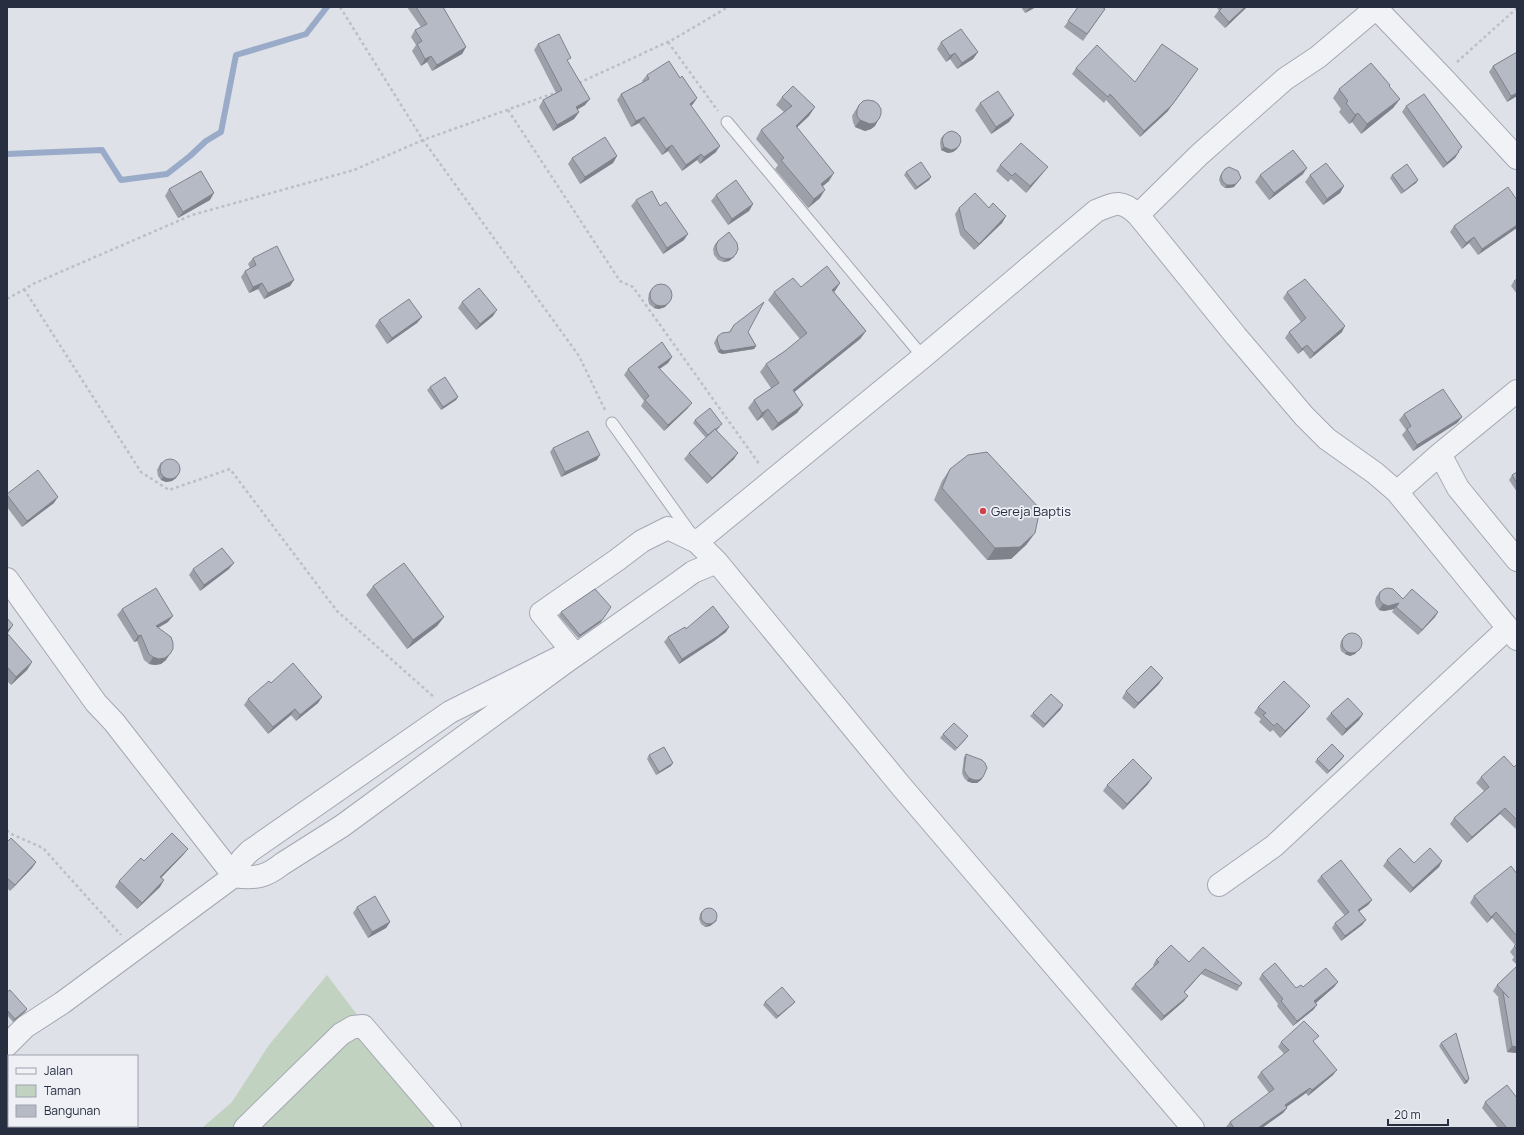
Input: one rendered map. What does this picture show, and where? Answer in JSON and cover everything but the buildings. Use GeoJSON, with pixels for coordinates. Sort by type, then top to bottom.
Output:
{"type":"FeatureCollection","features":[{"type":"Feature","properties":{"kind":"street"},"geometry":{"type":"LineString","coordinates":[[1138,215],[1199,155],[1285,79],[1318,57],[1376,8],[1442,76],[1517,158]]}},
{"type":"Feature","properties":{"kind":"street"},"geometry":{"type":"LineString","coordinates":[[697,542],[923,357],[1096,211],[1114,203],[1132,209],[1304,416],[1327,439],[1375,473],[1398,492],[1512,634],[1274,846],[1219,885]]}},
{"type":"Feature","properties":{"kind":"street"},"geometry":{"type":"LineString","coordinates":[[1398,492],[1440,454],[1517,391]]}},
{"type":"Feature","properties":{"kind":"street"},"geometry":{"type":"LineString","coordinates":[[1440,454],[1458,488],[1517,560]]}},
{"type":"Feature","properties":{"kind":"street"},"geometry":{"type":"LineString","coordinates":[[7,1045],[25,1027],[62,1003],[134,951],[234,876],[242,859],[250,851],[450,712],[572,651],[541,614],[642,541],[668,528],[697,542],[717,562],[901,786],[1193,1128]]}},
{"type":"Feature","properties":{"kind":"street"},"geometry":{"type":"LineString","coordinates":[[7,579],[96,703],[114,722],[234,876],[247,878],[264,876],[275,870],[342,826],[563,664],[693,572],[717,562]]}},
{"type":"Feature","properties":{"kind":"street"},"geometry":{"type":"LineString","coordinates":[[245,1128],[341,1034],[353,1027],[363,1026],[450,1128]]}},
{"type":"Feature","properties":{"kind":"lane"},"geometry":{"type":"LineString","coordinates":[[727,122],[923,357]]}},
{"type":"Feature","properties":{"kind":"lane"},"geometry":{"type":"LineString","coordinates":[[612,423],[697,542]]}},
{"type":"Feature","properties":{"kind":"path"},"geometry":{"type":"LineString","coordinates":[[340,7],[423,140],[579,356],[612,423]]}},
{"type":"Feature","properties":{"kind":"path"},"geometry":{"type":"LineString","coordinates":[[572,86],[668,42],[728,7]]}},
{"type":"Feature","properties":{"kind":"path"},"geometry":{"type":"LineString","coordinates":[[1442,76],[1517,8]]}},
{"type":"Feature","properties":{"kind":"path"},"geometry":{"type":"LineString","coordinates":[[668,42],[727,122]]}},
{"type":"Feature","properties":{"kind":"path"},"geometry":{"type":"LineString","coordinates":[[7,299],[35,283],[192,215],[354,170],[423,140],[558,92]]}},
{"type":"Feature","properties":{"kind":"path"},"geometry":{"type":"LineString","coordinates":[[508,110],[620,281],[633,287],[772,481]]}},
{"type":"Feature","properties":{"kind":"path"},"geometry":{"type":"LineString","coordinates":[[24,289],[141,472],[169,490],[230,469],[337,611],[450,712]]}},
{"type":"Feature","properties":{"kind":"path"},"geometry":{"type":"LineString","coordinates":[[7,830],[9,833],[43,848],[134,951]]}},
{"type":"Feature","properties":{"kind":"green space"},"geometry":{"type":"Polygon","coordinates":[[[327,975],[361,1020],[452,1128],[202,1128],[232,1102],[269,1045],[327,975]]]}},
{"type":"Feature","properties":{"kind":"waterway"},"geometry":{"type":"LineString","coordinates":[[7,154],[102,150],[121,180],[167,174],[206,141],[221,132],[236,55],[306,34],[327,7]]}},
{"type":"Feature","properties":{"kind":"place","name":"Gereja Baptis"},"geometry":{"type":"Point","coordinates":[983,511]}}]}
